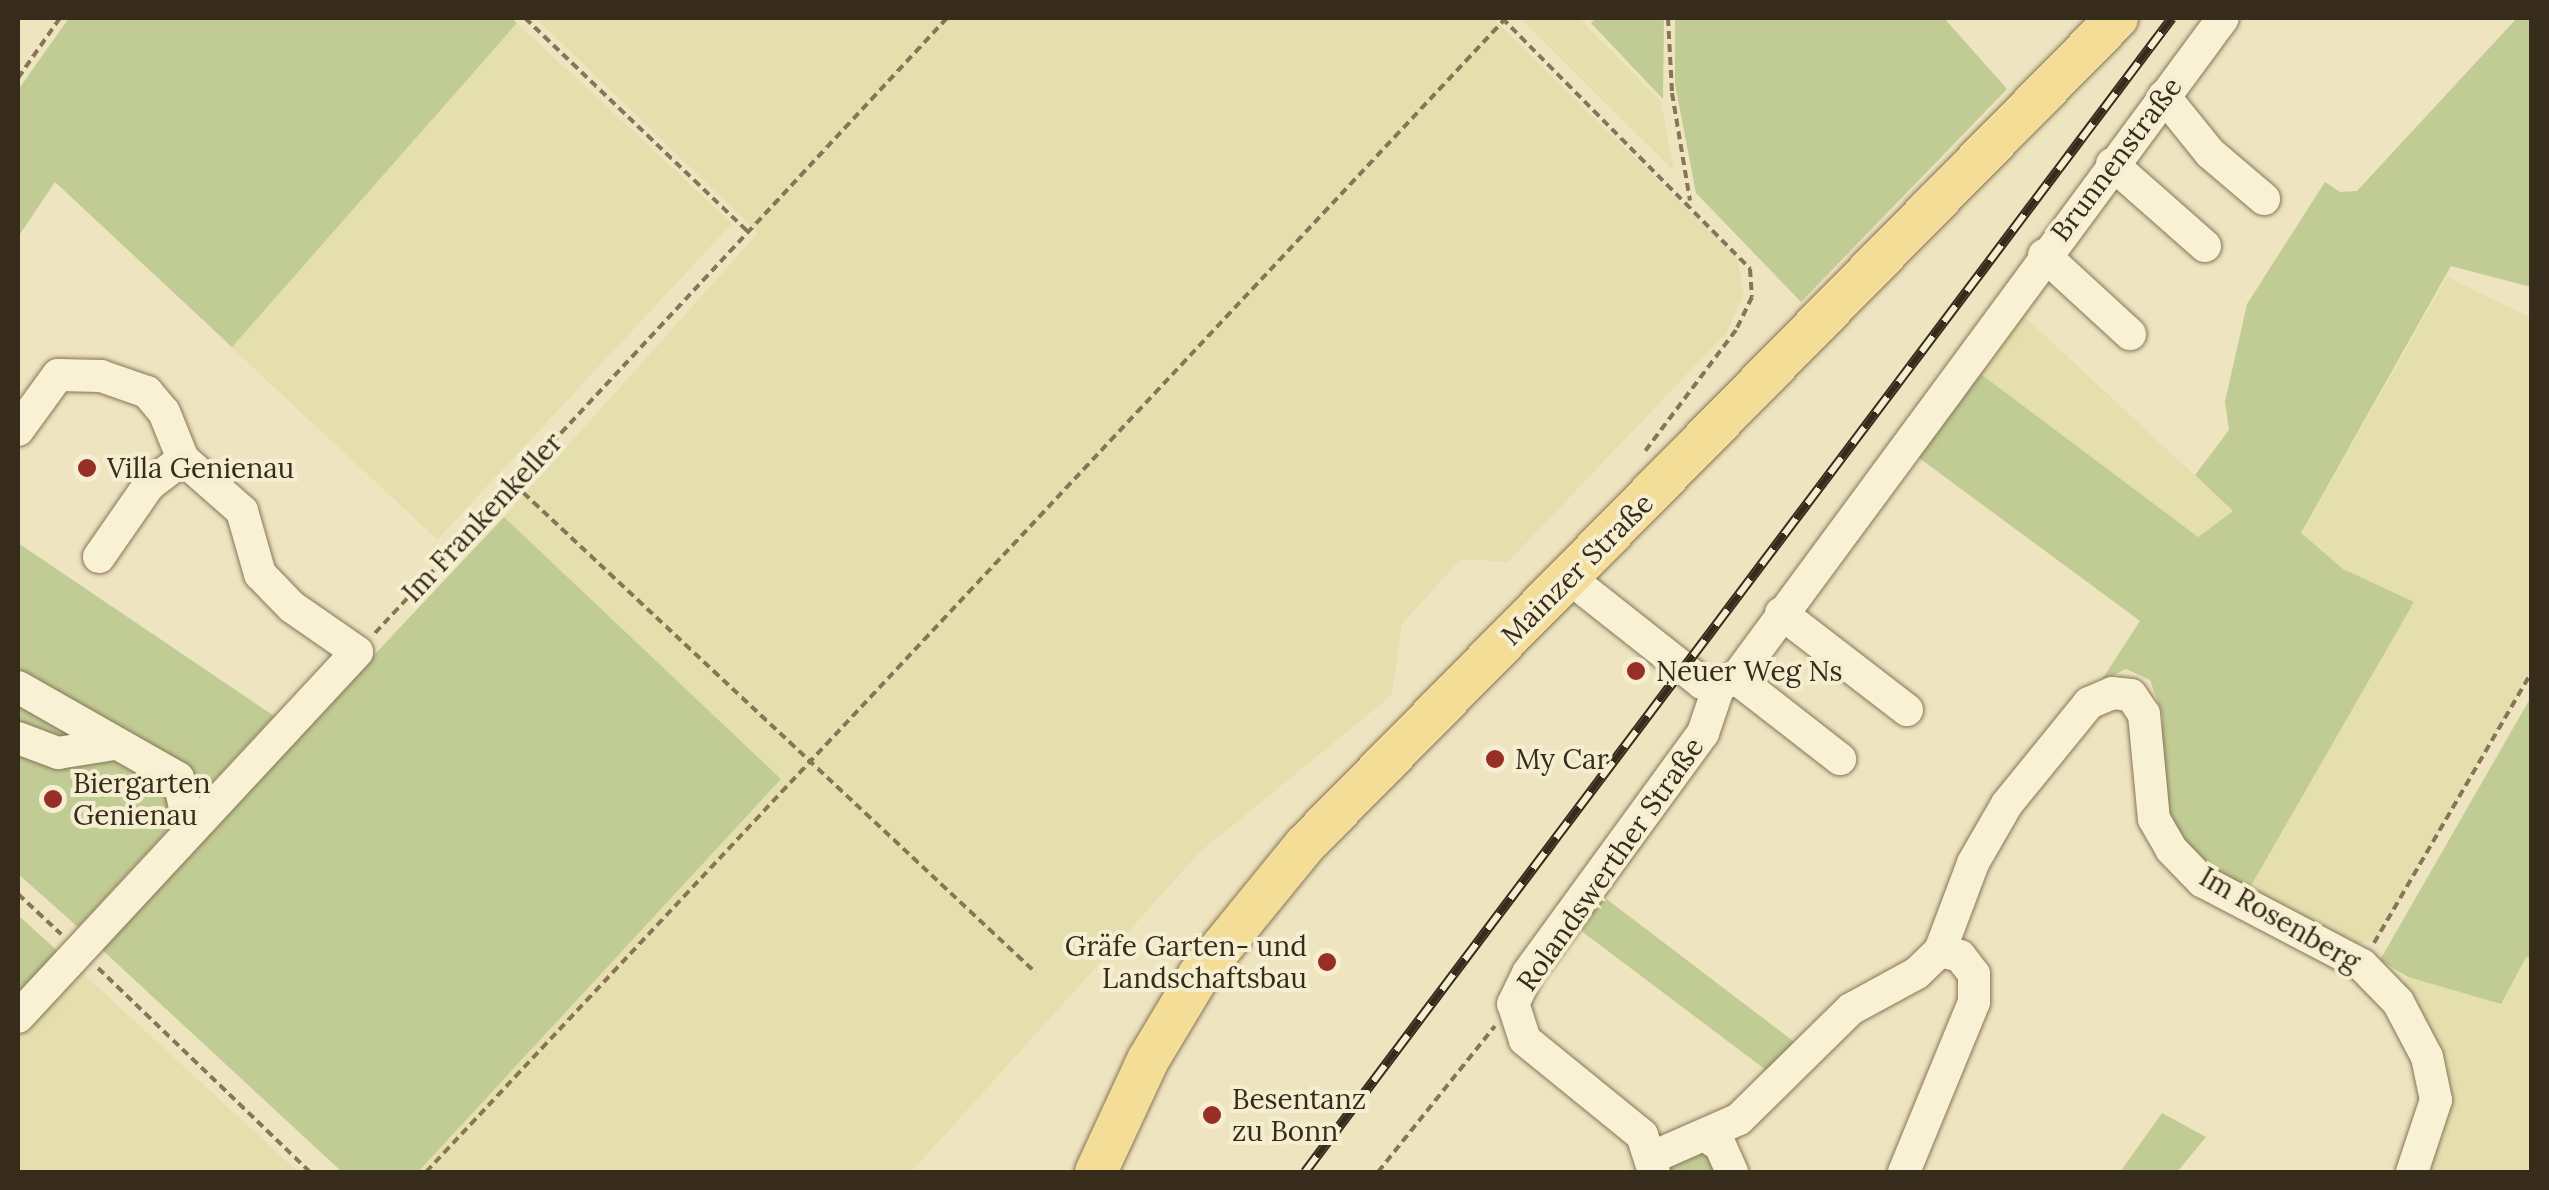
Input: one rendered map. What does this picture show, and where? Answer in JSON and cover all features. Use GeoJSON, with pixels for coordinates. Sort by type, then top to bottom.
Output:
{"type":"FeatureCollection","features":[{"type":"Feature","properties":{"kind":"main road","name":"Mainzer Straße"},"geometry":{"type":"LineString","coordinates":[[1094,1170],[1148,1060],[1199,975],[1250,908],[1568,577],[2117,18]]}},
{"type":"Feature","properties":{"kind":"street","name":"Brunnenstraße"},"geometry":{"type":"LineString","coordinates":[[2009,301],[2223,18]]}},
{"type":"Feature","properties":{"kind":"street"},"geometry":{"type":"LineString","coordinates":[[2164,96],[2210,153],[2264,199]]}},
{"type":"Feature","properties":{"kind":"street"},"geometry":{"type":"LineString","coordinates":[[2112,164],[2205,246]]}},
{"type":"Feature","properties":{"kind":"street"},"geometry":{"type":"LineString","coordinates":[[2044,255],[2130,334]]}},
{"type":"Feature","properties":{"kind":"street","name":"Rolandswerther Straße"},"geometry":{"type":"LineString","coordinates":[[1512,1017],[1528,973],[1703,733],[1728,682],[2009,301]]}},
{"type":"Feature","properties":{"kind":"street"},"geometry":{"type":"LineString","coordinates":[[18,430],[58,374],[101,376],[147,392],[164,412],[183,459],[242,512],[260,574],[292,607],[357,652],[18,1018]]}},
{"type":"Feature","properties":{"kind":"street"},"geometry":{"type":"LineString","coordinates":[[99,558],[149,485],[183,459]]}},
{"type":"Feature","properties":{"kind":"street"},"geometry":{"type":"LineString","coordinates":[[1568,577],[1702,683],[1728,682],[1840,759]]}},
{"type":"Feature","properties":{"kind":"street"},"geometry":{"type":"LineString","coordinates":[[1780,613],[1907,710]]}},
{"type":"Feature","properties":{"kind":"street"},"geometry":{"type":"LineString","coordinates":[[18,687],[178,778],[190,828]]}},
{"type":"Feature","properties":{"kind":"street","name":"Im Rosenberg"},"geometry":{"type":"LineString","coordinates":[[1940,951],[1973,863],[2006,804],[2089,703],[2112,693],[2131,694],[2144,714],[2154,819],[2171,848],[2202,880],[2362,964],[2398,1002],[2427,1057],[2436,1100],[2412,1172]]}},
{"type":"Feature","properties":{"kind":"street"},"geometry":{"type":"LineString","coordinates":[[18,738],[58,753],[114,744]]}},
{"type":"Feature","properties":{"kind":"street"},"geometry":{"type":"LineString","coordinates":[[1512,1017],[1525,1040],[1642,1135],[1654,1165],[1739,1119],[1850,1009],[1917,974],[1940,951],[1960,956],[1974,974],[1974,1002],[1904,1172]]}},
{"type":"Feature","properties":{"kind":"street"},"geometry":{"type":"LineString","coordinates":[[1707,1138],[1720,1145],[1732,1172]]}},
{"type":"Feature","properties":{"kind":"path"},"geometry":{"type":"LineString","coordinates":[[18,78],[60,18]]}},
{"type":"Feature","properties":{"kind":"path"},"geometry":{"type":"LineString","coordinates":[[525,18],[746,231]]}},
{"type":"Feature","properties":{"kind":"path","name":"Im Frankenkeller"},"geometry":{"type":"LineString","coordinates":[[357,652],[947,18]]}},
{"type":"Feature","properties":{"kind":"path"},"geometry":{"type":"LineString","coordinates":[[1668,18],[1672,93],[1690,204]]}},
{"type":"Feature","properties":{"kind":"path"},"geometry":{"type":"LineString","coordinates":[[426,1172],[1503,19],[1746,259],[1752,297],[1736,330],[1636,463]]}},
{"type":"Feature","properties":{"kind":"path"},"geometry":{"type":"LineString","coordinates":[[514,483],[1036,973]]}},
{"type":"Feature","properties":{"kind":"path"},"geometry":{"type":"LineString","coordinates":[[2362,964],[2532,672]]}},
{"type":"Feature","properties":{"kind":"path"},"geometry":{"type":"LineString","coordinates":[[18,894],[310,1172]]}},
{"type":"Feature","properties":{"kind":"path","name":"Rolandswerther Straße"},"geometry":{"type":"LineString","coordinates":[[1378,1172],[1484,1032],[1512,1017]]}},
{"type":"Feature","properties":{"kind":"shaded area"},"geometry":{"type":"Polygon","coordinates":[[[536,18],[1493,18],[1737,258],[1744,294],[1726,333],[1508,562],[1461,559],[1402,624],[1392,695],[1200,852],[911,1172],[418,1172],[781,779],[504,517],[758,233],[536,18]]]}},
{"type":"Feature","properties":{"kind":"shaded area"},"geometry":{"type":"Polygon","coordinates":[[[1520,18],[1579,18],[1661,102],[1674,171],[1520,18]]]}},
{"type":"Feature","properties":{"kind":"shaded area"},"geometry":{"type":"Polygon","coordinates":[[[517,23],[732,224],[437,539],[222,339],[517,23]]]}},
{"type":"Feature","properties":{"kind":"shaded area"},"geometry":{"type":"Polygon","coordinates":[[[2447,277],[2531,318],[2531,672],[2377,940],[2354,945],[2248,891],[2414,602],[2343,569],[2301,534],[2447,277]]]}},
{"type":"Feature","properties":{"kind":"shaded area"},"geometry":{"type":"Polygon","coordinates":[[[2015,308],[2233,511],[2197,537],[1970,366],[2015,308]]]}},
{"type":"Feature","properties":{"kind":"shaded area"},"geometry":{"type":"Polygon","coordinates":[[[2526,956],[2531,959],[2531,1172],[2427,1172],[2444,1135],[2449,1080],[2424,1020],[2400,986],[2408,977],[2501,1004],[2526,956]]]}},
{"type":"Feature","properties":{"kind":"shaded area"},"geometry":{"type":"Polygon","coordinates":[[[76,967],[298,1172],[18,1172],[18,1031],[76,967]]]}},
{"type":"Feature","properties":{"kind":"green space"},"geometry":{"type":"Polygon","coordinates":[[[69,18],[511,18],[517,23],[232,347],[55,182],[18,237],[18,90],[69,18]]]}},
{"type":"Feature","properties":{"kind":"green space"},"geometry":{"type":"Polygon","coordinates":[[[1597,18],[1664,18],[1663,99],[1591,23],[1597,18]]]}},
{"type":"Feature","properties":{"kind":"green space"},"geometry":{"type":"Polygon","coordinates":[[[1675,18],[1944,18],[2007,89],[1801,302],[1696,193],[1675,84],[1675,18]]]}},
{"type":"Feature","properties":{"kind":"green space"},"geometry":{"type":"Polygon","coordinates":[[[2517,18],[2531,18],[2531,287],[2451,266],[2301,533],[2343,569],[2414,602],[2248,891],[2203,870],[2171,834],[2159,779],[2163,716],[2150,680],[2126,669],[2101,681],[2140,621],[1907,449],[1970,366],[2198,537],[2233,511],[2195,475],[2229,430],[2225,402],[2247,304],[2325,182],[2340,192],[2357,191],[2517,18]]]}},
{"type":"Feature","properties":{"kind":"green space"},"geometry":{"type":"Polygon","coordinates":[[[504,517],[781,779],[418,1172],[342,1172],[99,947],[504,517]]]}},
{"type":"Feature","properties":{"kind":"green space"},"geometry":{"type":"Polygon","coordinates":[[[18,543],[274,716],[78,927],[18,874],[18,543]]]}},
{"type":"Feature","properties":{"kind":"green space"},"geometry":{"type":"Polygon","coordinates":[[[2531,697],[2531,959],[2526,957],[2501,1004],[2408,977],[2380,960],[2531,697]]]}},
{"type":"Feature","properties":{"kind":"green space"},"geometry":{"type":"Polygon","coordinates":[[[1596,891],[1797,1044],[1770,1073],[1584,933],[1573,922],[1596,891]]]}},
{"type":"Feature","properties":{"kind":"green space"},"geometry":{"type":"Polygon","coordinates":[[[18,915],[64,957],[18,1007],[18,915]]]}},
{"type":"Feature","properties":{"kind":"green space"},"geometry":{"type":"Polygon","coordinates":[[[2162,1113],[2206,1137],[2177,1172],[2120,1172],[2162,1113]]]}},
{"type":"Feature","properties":{"kind":"green space"},"geometry":{"type":"Polygon","coordinates":[[[1709,1151],[1723,1172],[1666,1172],[1672,1161],[1709,1151]]]}},
{"type":"Feature","properties":{"kind":"railway"},"geometry":{"type":"LineString","coordinates":[[1305,1172],[2172,18]]}},
{"type":"Feature","properties":{"kind":"place","name":"Villa Genienau"},"geometry":{"type":"Point","coordinates":[87,468]}},
{"type":"Feature","properties":{"kind":"place","name":"Neuer Weg Ns"},"geometry":{"type":"Point","coordinates":[1636,671]}},
{"type":"Feature","properties":{"kind":"place","name":"My Car"},"geometry":{"type":"Point","coordinates":[1495,759]}},
{"type":"Feature","properties":{"kind":"place","name":"Biergarten Genienau"},"geometry":{"type":"Point","coordinates":[53,799]}},
{"type":"Feature","properties":{"kind":"place","name":"Gräfe Garten- und Landschaftsbau"},"geometry":{"type":"Point","coordinates":[1327,962]}},
{"type":"Feature","properties":{"kind":"place","name":"Besentanz zu Bonn"},"geometry":{"type":"Point","coordinates":[1212,1115]}}]}
